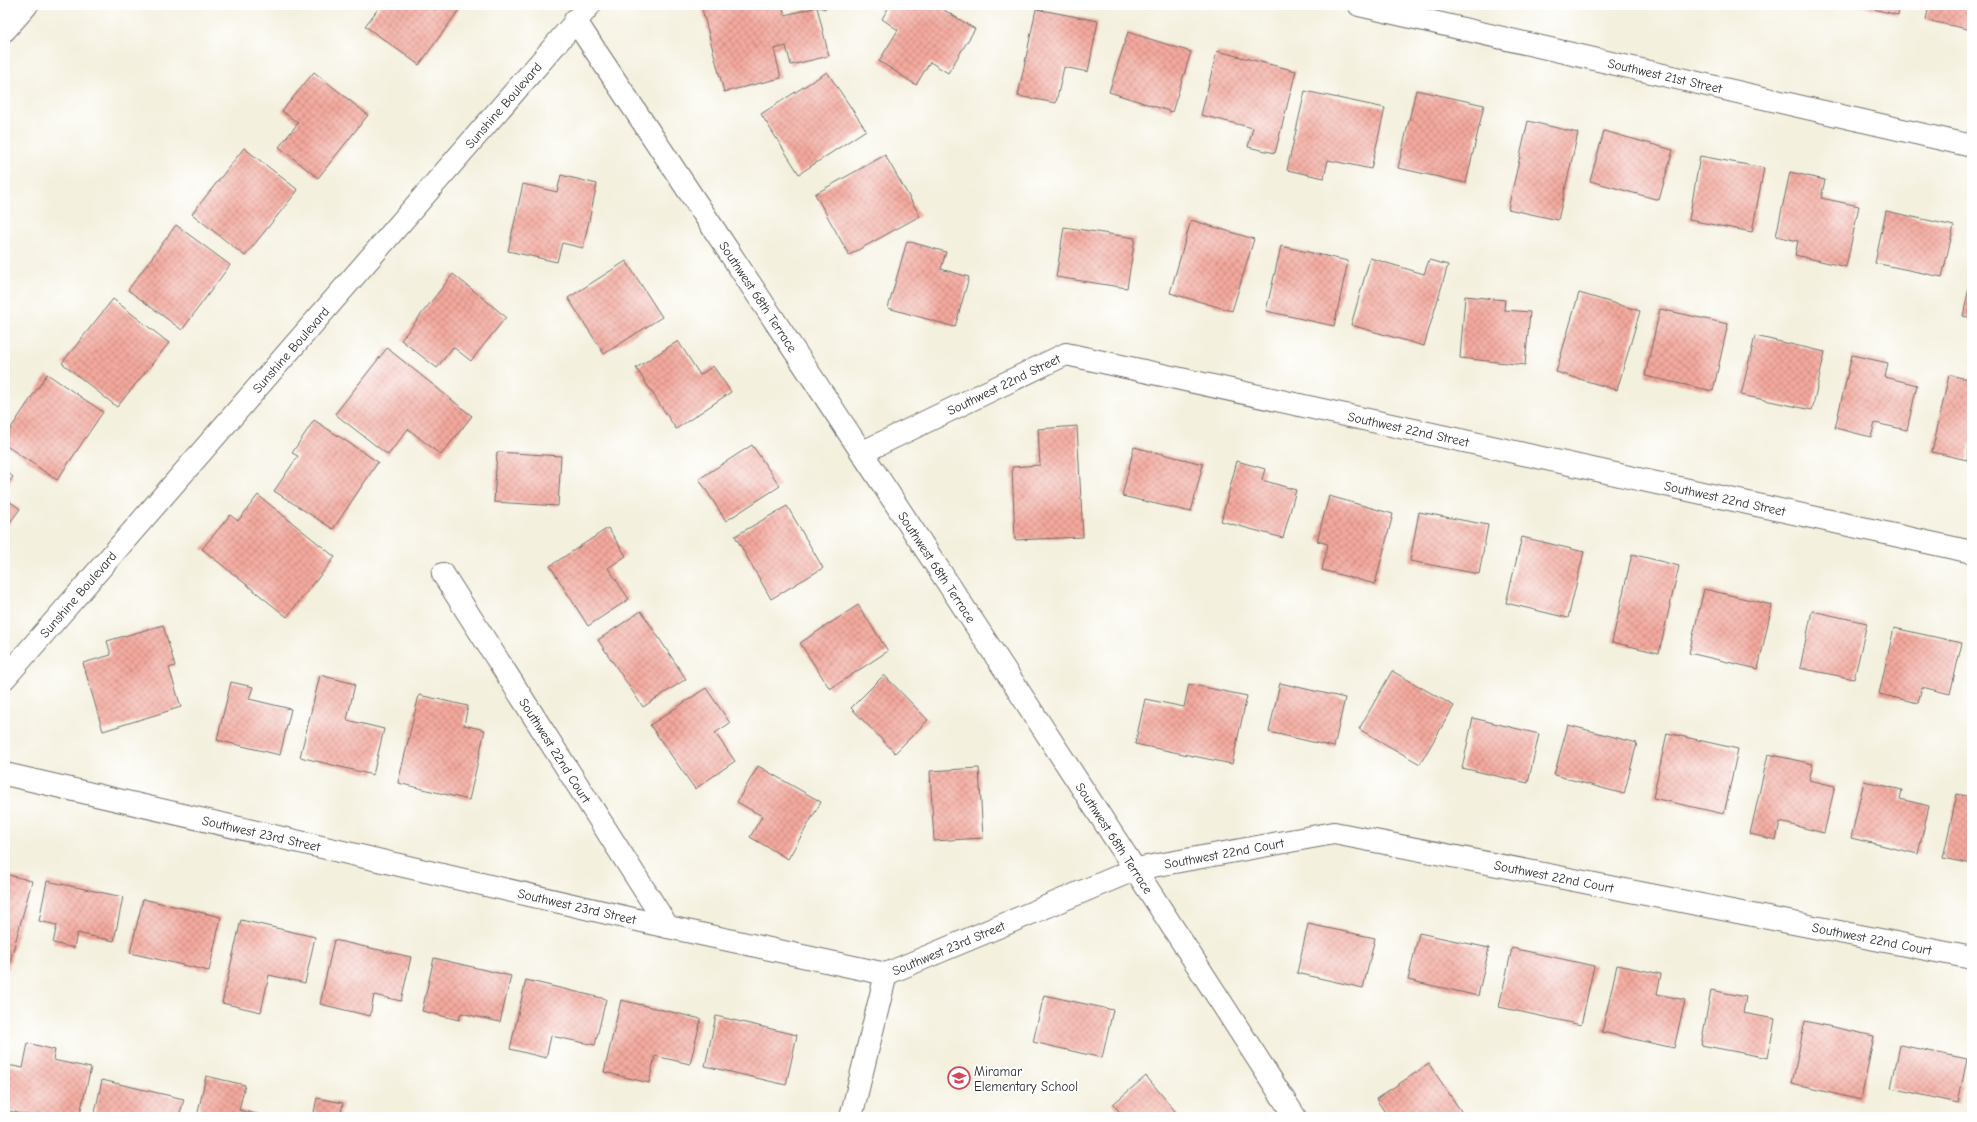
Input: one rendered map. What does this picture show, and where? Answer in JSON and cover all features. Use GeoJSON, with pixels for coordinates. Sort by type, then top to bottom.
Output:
{"type":"FeatureCollection","features":[{"type":"Feature","properties":{"kind":"main road"},"geometry":{"type":"LineString","coordinates":[[5,30],[27,5]]}},
{"type":"Feature","properties":{"kind":"main road","name":"Sunshine Boulevard"},"geometry":{"type":"LineString","coordinates":[[5,678],[575,20],[590,5]]}},
{"type":"Feature","properties":{"kind":"main road","name":"Southwest 21st Street"},"geometry":{"type":"LineString","coordinates":[[1359,5],[1972,146]]}},
{"type":"Feature","properties":{"kind":"main road","name":"Southwest 68th Terrace"},"geometry":{"type":"LineString","coordinates":[[575,20],[863,452],[1136,869],[1295,1117]]}},
{"type":"Feature","properties":{"kind":"main road","name":"Southwest 22nd Street"},"geometry":{"type":"LineString","coordinates":[[863,452],[1066,354],[1972,552]]}},
{"type":"Feature","properties":{"kind":"main road","name":"Southwest 22nd Court"},"geometry":{"type":"LineString","coordinates":[[443,574],[668,927]]}},
{"type":"Feature","properties":{"kind":"main road","name":"Southwest 23rd Street"},"geometry":{"type":"LineString","coordinates":[[5,774],[668,927],[886,974],[1136,869]]}},
{"type":"Feature","properties":{"kind":"main road","name":"Southwest 22nd Court"},"geometry":{"type":"LineString","coordinates":[[1136,869],[1334,833],[1972,958]]}},
{"type":"Feature","properties":{"kind":"main road"},"geometry":{"type":"LineString","coordinates":[[851,1117],[886,974]]}},
{"type":"Feature","properties":{"kind":"building"},"geometry":{"type":"Polygon","coordinates":[[[381,5],[452,5],[459,10],[419,65],[365,26],[381,5]]]}},
{"type":"Feature","properties":{"kind":"building"},"geometry":{"type":"Polygon","coordinates":[[[701,5],[782,5],[785,15],[817,7],[829,56],[791,65],[786,46],[774,49],[781,78],[724,92],[701,5]]]}},
{"type":"Feature","properties":{"kind":"building"},"geometry":{"type":"Polygon","coordinates":[[[813,5],[826,5],[825,9],[813,5]]]}},
{"type":"Feature","properties":{"kind":"building"},"geometry":{"type":"Polygon","coordinates":[[[890,5],[936,5],[975,29],[948,73],[930,62],[916,85],[879,61],[898,30],[882,19],[890,5]]]}},
{"type":"Feature","properties":{"kind":"building"},"geometry":{"type":"Polygon","coordinates":[[[1857,5],[1900,5],[1898,15],[1857,5]]]}},
{"type":"Feature","properties":{"kind":"building"},"geometry":{"type":"Polygon","coordinates":[[[1929,5],[1972,5],[1972,30],[1926,20],[1929,5]]]}},
{"type":"Feature","properties":{"kind":"building"},"geometry":{"type":"Polygon","coordinates":[[[1036,9],[1098,21],[1088,72],[1064,67],[1056,103],[1018,96],[1036,9]]]}},
{"type":"Feature","properties":{"kind":"building"},"geometry":{"type":"Polygon","coordinates":[[[1128,32],[1191,52],[1172,112],[1109,92],[1128,32]]]}},
{"type":"Feature","properties":{"kind":"building"},"geometry":{"type":"Polygon","coordinates":[[[1217,51],[1296,71],[1275,153],[1248,147],[1253,128],[1201,115],[1217,51]]]}},
{"type":"Feature","properties":{"kind":"building"},"geometry":{"type":"Polygon","coordinates":[[[314,72],[368,115],[318,178],[279,147],[298,123],[282,111],[314,72]]]}},
{"type":"Feature","properties":{"kind":"building"},"geometry":{"type":"Polygon","coordinates":[[[827,72],[866,130],[799,174],[761,114],[827,72]]]}},
{"type":"Feature","properties":{"kind":"building"},"geometry":{"type":"Polygon","coordinates":[[[1416,90],[1484,105],[1466,183],[1398,168],[1416,90]]]}},
{"type":"Feature","properties":{"kind":"building"},"geometry":{"type":"Polygon","coordinates":[[[1305,91],[1385,108],[1371,169],[1328,160],[1324,178],[1287,170],[1305,91]]]}},
{"type":"Feature","properties":{"kind":"building"},"geometry":{"type":"Polygon","coordinates":[[[1528,121],[1578,133],[1558,220],[1508,209],[1528,121]]]}},
{"type":"Feature","properties":{"kind":"building"},"geometry":{"type":"Polygon","coordinates":[[[1604,131],[1673,150],[1659,200],[1590,181],[1604,131]]]}},
{"type":"Feature","properties":{"kind":"building"},"geometry":{"type":"Polygon","coordinates":[[[244,148],[298,190],[245,256],[192,214],[244,148]]]}},
{"type":"Feature","properties":{"kind":"building"},"geometry":{"type":"Polygon","coordinates":[[[885,155],[920,216],[849,255],[815,194],[885,155]]]}},
{"type":"Feature","properties":{"kind":"building"},"geometry":{"type":"Polygon","coordinates":[[[1700,156],[1764,168],[1752,232],[1689,220],[1700,156]]]}},
{"type":"Feature","properties":{"kind":"building"},"geometry":{"type":"Polygon","coordinates":[[[1790,172],[1825,180],[1821,198],[1859,206],[1846,267],[1795,255],[1798,241],[1776,236],[1790,172]]]}},
{"type":"Feature","properties":{"kind":"building"},"geometry":{"type":"Polygon","coordinates":[[[561,175],[597,184],[583,248],[562,243],[557,262],[508,251],[523,184],[557,192],[561,175]]]}},
{"type":"Feature","properties":{"kind":"building"},"geometry":{"type":"Polygon","coordinates":[[[1886,211],[1954,226],[1942,277],[1875,263],[1886,211]]]}},
{"type":"Feature","properties":{"kind":"building"},"geometry":{"type":"Polygon","coordinates":[[[1191,220],[1254,239],[1232,311],[1170,293],[1191,220]]]}},
{"type":"Feature","properties":{"kind":"building"},"geometry":{"type":"Polygon","coordinates":[[[176,225],[230,265],[182,330],[128,290],[176,225]]]}},
{"type":"Feature","properties":{"kind":"building"},"geometry":{"type":"Polygon","coordinates":[[[1064,227],[1135,238],[1127,288],[1056,277],[1064,227]]]}},
{"type":"Feature","properties":{"kind":"building"},"geometry":{"type":"Polygon","coordinates":[[[907,241],[946,252],[941,269],[969,277],[955,327],[888,308],[907,241]]]}},
{"type":"Feature","properties":{"kind":"building"},"geometry":{"type":"Polygon","coordinates":[[[1281,246],[1348,261],[1334,326],[1266,311],[1281,246]]]}},
{"type":"Feature","properties":{"kind":"building"},"geometry":{"type":"Polygon","coordinates":[[[1370,258],[1424,274],[1429,260],[1448,265],[1424,346],[1351,325],[1370,258]]]}},
{"type":"Feature","properties":{"kind":"building"},"geometry":{"type":"Polygon","coordinates":[[[626,261],[662,317],[604,354],[568,298],[626,261]]]}},
{"type":"Feature","properties":{"kind":"building"},"geometry":{"type":"Polygon","coordinates":[[[453,274],[506,317],[471,361],[453,347],[437,368],[401,340],[453,274]]]}},
{"type":"Feature","properties":{"kind":"building"},"geometry":{"type":"Polygon","coordinates":[[[1972,278],[1972,318],[1963,316],[1972,278]]]}},
{"type":"Feature","properties":{"kind":"building"},"geometry":{"type":"Polygon","coordinates":[[[1579,293],[1640,311],[1617,390],[1556,372],[1579,293]]]}},
{"type":"Feature","properties":{"kind":"building"},"geometry":{"type":"Polygon","coordinates":[[[1465,296],[1505,300],[1504,310],[1530,312],[1525,365],[1460,358],[1465,296]]]}},
{"type":"Feature","properties":{"kind":"building"},"geometry":{"type":"Polygon","coordinates":[[[113,299],[169,343],[117,407],[62,363],[113,299]]]}},
{"type":"Feature","properties":{"kind":"building"},"geometry":{"type":"Polygon","coordinates":[[[1660,309],[1728,324],[1713,391],[1645,376],[1660,309]]]}},
{"type":"Feature","properties":{"kind":"building"},"geometry":{"type":"Polygon","coordinates":[[[1755,336],[1825,352],[1812,410],[1741,395],[1755,336]]]}},
{"type":"Feature","properties":{"kind":"building"},"geometry":{"type":"Polygon","coordinates":[[[678,341],[700,375],[713,366],[731,392],[676,429],[636,368],[678,341]]]}},
{"type":"Feature","properties":{"kind":"building"},"geometry":{"type":"Polygon","coordinates":[[[387,348],[472,416],[441,455],[408,429],[388,455],[335,414],[387,348]]]}},
{"type":"Feature","properties":{"kind":"building"},"geometry":{"type":"Polygon","coordinates":[[[1852,355],[1888,363],[1885,377],[1917,385],[1907,430],[1875,423],[1871,437],[1835,428],[1852,355]]]}},
{"type":"Feature","properties":{"kind":"building"},"geometry":{"type":"Polygon","coordinates":[[[47,374],[103,412],[57,480],[5,445],[5,437],[47,374]]]}},
{"type":"Feature","properties":{"kind":"building"},"geometry":{"type":"Polygon","coordinates":[[[1949,375],[1972,380],[1972,445],[1970,444],[1967,460],[1932,452],[1949,375]]]}},
{"type":"Feature","properties":{"kind":"building"},"geometry":{"type":"Polygon","coordinates":[[[314,420],[378,462],[333,529],[274,491],[298,456],[292,453],[314,420]]]}},
{"type":"Feature","properties":{"kind":"building"},"geometry":{"type":"Polygon","coordinates":[[[1077,426],[1083,537],[1015,540],[1012,467],[1040,465],[1038,429],[1077,426]]]}},
{"type":"Feature","properties":{"kind":"building"},"geometry":{"type":"Polygon","coordinates":[[[752,445],[780,486],[726,521],[699,479],[752,445]]]}},
{"type":"Feature","properties":{"kind":"building"},"geometry":{"type":"Polygon","coordinates":[[[1134,447],[1203,464],[1191,512],[1122,496],[1134,447]]]}},
{"type":"Feature","properties":{"kind":"building"},"geometry":{"type":"Polygon","coordinates":[[[497,452],[561,456],[558,506],[494,502],[497,452]]]}},
{"type":"Feature","properties":{"kind":"building"},"geometry":{"type":"Polygon","coordinates":[[[1237,461],[1265,469],[1262,480],[1296,490],[1283,538],[1221,521],[1237,461]]]}},
{"type":"Feature","properties":{"kind":"building"},"geometry":{"type":"Polygon","coordinates":[[[5,470],[13,477],[5,487],[5,470]]]}},
{"type":"Feature","properties":{"kind":"building"},"geometry":{"type":"Polygon","coordinates":[[[258,495],[335,557],[287,617],[202,549],[230,515],[238,521],[258,495]]]}},
{"type":"Feature","properties":{"kind":"building"},"geometry":{"type":"Polygon","coordinates":[[[1329,496],[1393,514],[1375,584],[1322,570],[1328,544],[1317,541],[1329,496]]]}},
{"type":"Feature","properties":{"kind":"building"},"geometry":{"type":"Polygon","coordinates":[[[5,498],[20,509],[5,529],[5,498]]]}},
{"type":"Feature","properties":{"kind":"building"},"geometry":{"type":"Polygon","coordinates":[[[787,506],[823,568],[771,599],[735,536],[787,506]]]}},
{"type":"Feature","properties":{"kind":"building"},"geometry":{"type":"Polygon","coordinates":[[[1419,512],[1488,525],[1479,574],[1410,561],[1419,512]]]}},
{"type":"Feature","properties":{"kind":"building"},"geometry":{"type":"Polygon","coordinates":[[[608,528],[626,556],[608,568],[629,599],[588,626],[550,566],[608,528]]]}},
{"type":"Feature","properties":{"kind":"building"},"geometry":{"type":"Polygon","coordinates":[[[1522,537],[1584,552],[1568,618],[1506,603],[1522,537]]]}},
{"type":"Feature","properties":{"kind":"building"},"geometry":{"type":"Polygon","coordinates":[[[1632,554],[1679,566],[1659,653],[1612,642],[1632,554]]]}},
{"type":"Feature","properties":{"kind":"building"},"geometry":{"type":"Polygon","coordinates":[[[1704,589],[1772,605],[1758,669],[1689,653],[1704,589]]]}},
{"type":"Feature","properties":{"kind":"building"},"geometry":{"type":"Polygon","coordinates":[[[858,605],[888,651],[830,689],[800,643],[858,605]]]}},
{"type":"Feature","properties":{"kind":"building"},"geometry":{"type":"Polygon","coordinates":[[[641,611],[686,679],[643,707],[598,640],[641,611]]]}},
{"type":"Feature","properties":{"kind":"building"},"geometry":{"type":"Polygon","coordinates":[[[1812,611],[1867,623],[1854,679],[1800,668],[1812,611]]]}},
{"type":"Feature","properties":{"kind":"building"},"geometry":{"type":"Polygon","coordinates":[[[163,625],[175,666],[169,668],[181,707],[103,731],[83,663],[111,655],[107,641],[163,625]]]}},
{"type":"Feature","properties":{"kind":"building"},"geometry":{"type":"Polygon","coordinates":[[[1894,628],[1962,643],[1950,694],[1922,687],[1918,703],[1879,694],[1894,628]]]}},
{"type":"Feature","properties":{"kind":"building"},"geometry":{"type":"Polygon","coordinates":[[[1392,671],[1454,706],[1420,764],[1359,729],[1392,671]]]}},
{"type":"Feature","properties":{"kind":"building"},"geometry":{"type":"Polygon","coordinates":[[[320,675],[355,684],[347,720],[384,729],[373,775],[300,757],[320,675]]]}},
{"type":"Feature","properties":{"kind":"building"},"geometry":{"type":"Polygon","coordinates":[[[884,675],[928,720],[895,753],[851,708],[884,675]]]}},
{"type":"Feature","properties":{"kind":"building"},"geometry":{"type":"Polygon","coordinates":[[[231,682],[253,687],[249,699],[291,709],[280,755],[217,740],[231,682]]]}},
{"type":"Feature","properties":{"kind":"building"},"geometry":{"type":"Polygon","coordinates":[[[1280,683],[1345,698],[1334,747],[1269,732],[1280,683]]]}},
{"type":"Feature","properties":{"kind":"building"},"geometry":{"type":"Polygon","coordinates":[[[1189,684],[1247,696],[1232,764],[1135,744],[1145,699],[1184,707],[1189,684]]]}},
{"type":"Feature","properties":{"kind":"building"},"geometry":{"type":"Polygon","coordinates":[[[706,688],[730,723],[715,733],[735,761],[695,789],[650,725],[706,688]]]}},
{"type":"Feature","properties":{"kind":"building"},"geometry":{"type":"Polygon","coordinates":[[[419,695],[468,706],[464,725],[485,730],[469,800],[398,783],[419,695]]]}},
{"type":"Feature","properties":{"kind":"building"},"geometry":{"type":"Polygon","coordinates":[[[1473,718],[1539,734],[1528,783],[1462,768],[1473,718]]]}},
{"type":"Feature","properties":{"kind":"building"},"geometry":{"type":"Polygon","coordinates":[[[1568,725],[1637,743],[1624,794],[1554,775],[1568,725]]]}},
{"type":"Feature","properties":{"kind":"building"},"geometry":{"type":"Polygon","coordinates":[[[1667,733],[1738,749],[1724,814],[1653,798],[1667,733]]]}},
{"type":"Feature","properties":{"kind":"building"},"geometry":{"type":"Polygon","coordinates":[[[1768,754],[1813,764],[1809,780],[1835,786],[1824,833],[1780,822],[1776,840],[1750,834],[1768,754]]]}},
{"type":"Feature","properties":{"kind":"building"},"geometry":{"type":"Polygon","coordinates":[[[758,766],[821,802],[788,859],[750,837],[762,816],[737,802],[758,766]]]}},
{"type":"Feature","properties":{"kind":"building"},"geometry":{"type":"Polygon","coordinates":[[[979,768],[983,838],[934,841],[930,771],[979,768]]]}},
{"type":"Feature","properties":{"kind":"building"},"geometry":{"type":"Polygon","coordinates":[[[1864,781],[1902,790],[1900,799],[1929,806],[1918,854],[1851,838],[1864,781]]]}},
{"type":"Feature","properties":{"kind":"building"},"geometry":{"type":"Polygon","coordinates":[[[1957,794],[1972,797],[1972,864],[1943,858],[1957,794]]]}},
{"type":"Feature","properties":{"kind":"building"},"geometry":{"type":"Polygon","coordinates":[[[5,874],[32,881],[8,969],[5,968],[5,874]]]}},
{"type":"Feature","properties":{"kind":"building"},"geometry":{"type":"Polygon","coordinates":[[[47,881],[123,897],[114,941],[77,933],[74,948],[53,943],[57,925],[39,921],[47,881]]]}},
{"type":"Feature","properties":{"kind":"building"},"geometry":{"type":"Polygon","coordinates":[[[143,899],[221,917],[209,971],[130,953],[143,899]]]}},
{"type":"Feature","properties":{"kind":"building"},"geometry":{"type":"Polygon","coordinates":[[[241,920],[315,937],[305,983],[269,975],[261,1012],[222,1003],[241,920]]]}},
{"type":"Feature","properties":{"kind":"building"},"geometry":{"type":"Polygon","coordinates":[[[1308,924],[1375,938],[1363,988],[1297,973],[1308,924]]]}},
{"type":"Feature","properties":{"kind":"building"},"geometry":{"type":"Polygon","coordinates":[[[1419,933],[1489,948],[1478,996],[1408,980],[1419,933]]]}},
{"type":"Feature","properties":{"kind":"building"},"geometry":{"type":"Polygon","coordinates":[[[334,940],[411,957],[401,1001],[374,995],[370,1016],[320,1004],[334,940]]]}},
{"type":"Feature","properties":{"kind":"building"},"geometry":{"type":"Polygon","coordinates":[[[1512,948],[1594,966],[1581,1025],[1499,1007],[1512,948]]]}},
{"type":"Feature","properties":{"kind":"building"},"geometry":{"type":"Polygon","coordinates":[[[434,958],[511,976],[500,1022],[461,1013],[459,1020],[422,1011],[434,958]]]}},
{"type":"Feature","properties":{"kind":"building"},"geometry":{"type":"Polygon","coordinates":[[[1617,965],[1661,974],[1657,994],[1685,1000],[1674,1048],[1602,1032],[1617,965]]]}},
{"type":"Feature","properties":{"kind":"building"},"geometry":{"type":"Polygon","coordinates":[[[526,980],[606,999],[595,1045],[551,1036],[546,1058],[510,1049],[526,980]]]}},
{"type":"Feature","properties":{"kind":"building"},"geometry":{"type":"Polygon","coordinates":[[[1711,990],[1746,997],[1743,1013],[1775,1019],[1768,1058],[1701,1045],[1711,990]]]}},
{"type":"Feature","properties":{"kind":"building"},"geometry":{"type":"Polygon","coordinates":[[[1044,995],[1113,1010],[1102,1058],[1033,1042],[1044,995]]]}},
{"type":"Feature","properties":{"kind":"building"},"geometry":{"type":"Polygon","coordinates":[[[621,1000],[701,1019],[690,1064],[655,1056],[649,1083],[604,1072],[621,1000]]]}},
{"type":"Feature","properties":{"kind":"building"},"geometry":{"type":"Polygon","coordinates":[[[716,1016],[797,1035],[786,1085],[705,1066],[716,1016]]]}},
{"type":"Feature","properties":{"kind":"building"},"geometry":{"type":"Polygon","coordinates":[[[1805,1021],[1874,1036],[1861,1100],[1792,1084],[1805,1021]]]}},
{"type":"Feature","properties":{"kind":"building"},"geometry":{"type":"Polygon","coordinates":[[[28,1043],[55,1050],[53,1060],[91,1068],[79,1117],[35,1117],[5,1110],[5,1073],[7,1065],[23,1068],[28,1043]]]}},
{"type":"Feature","properties":{"kind":"building"},"geometry":{"type":"Polygon","coordinates":[[[1900,1045],[1967,1059],[1958,1103],[1891,1088],[1900,1045]]]}},
{"type":"Feature","properties":{"kind":"building"},"geometry":{"type":"Polygon","coordinates":[[[1429,1064],[1465,1117],[1388,1117],[1376,1099],[1429,1064]]]}},
{"type":"Feature","properties":{"kind":"building"},"geometry":{"type":"Polygon","coordinates":[[[206,1076],[245,1085],[239,1110],[270,1117],[197,1117],[206,1076]]]}},
{"type":"Feature","properties":{"kind":"building"},"geometry":{"type":"Polygon","coordinates":[[[1146,1076],[1180,1117],[1124,1117],[1113,1104],[1146,1076]]]}},
{"type":"Feature","properties":{"kind":"building"},"geometry":{"type":"Polygon","coordinates":[[[102,1080],[184,1099],[179,1117],[94,1117],[102,1080]]]}},
{"type":"Feature","properties":{"kind":"building"},"geometry":{"type":"Polygon","coordinates":[[[317,1098],[343,1103],[340,1117],[313,1117],[317,1098]]]}},
{"type":"Feature","properties":{"kind":"place","name":"Miramar Elementary School"},"geometry":{"type":"Point","coordinates":[959,1078]}}]}
